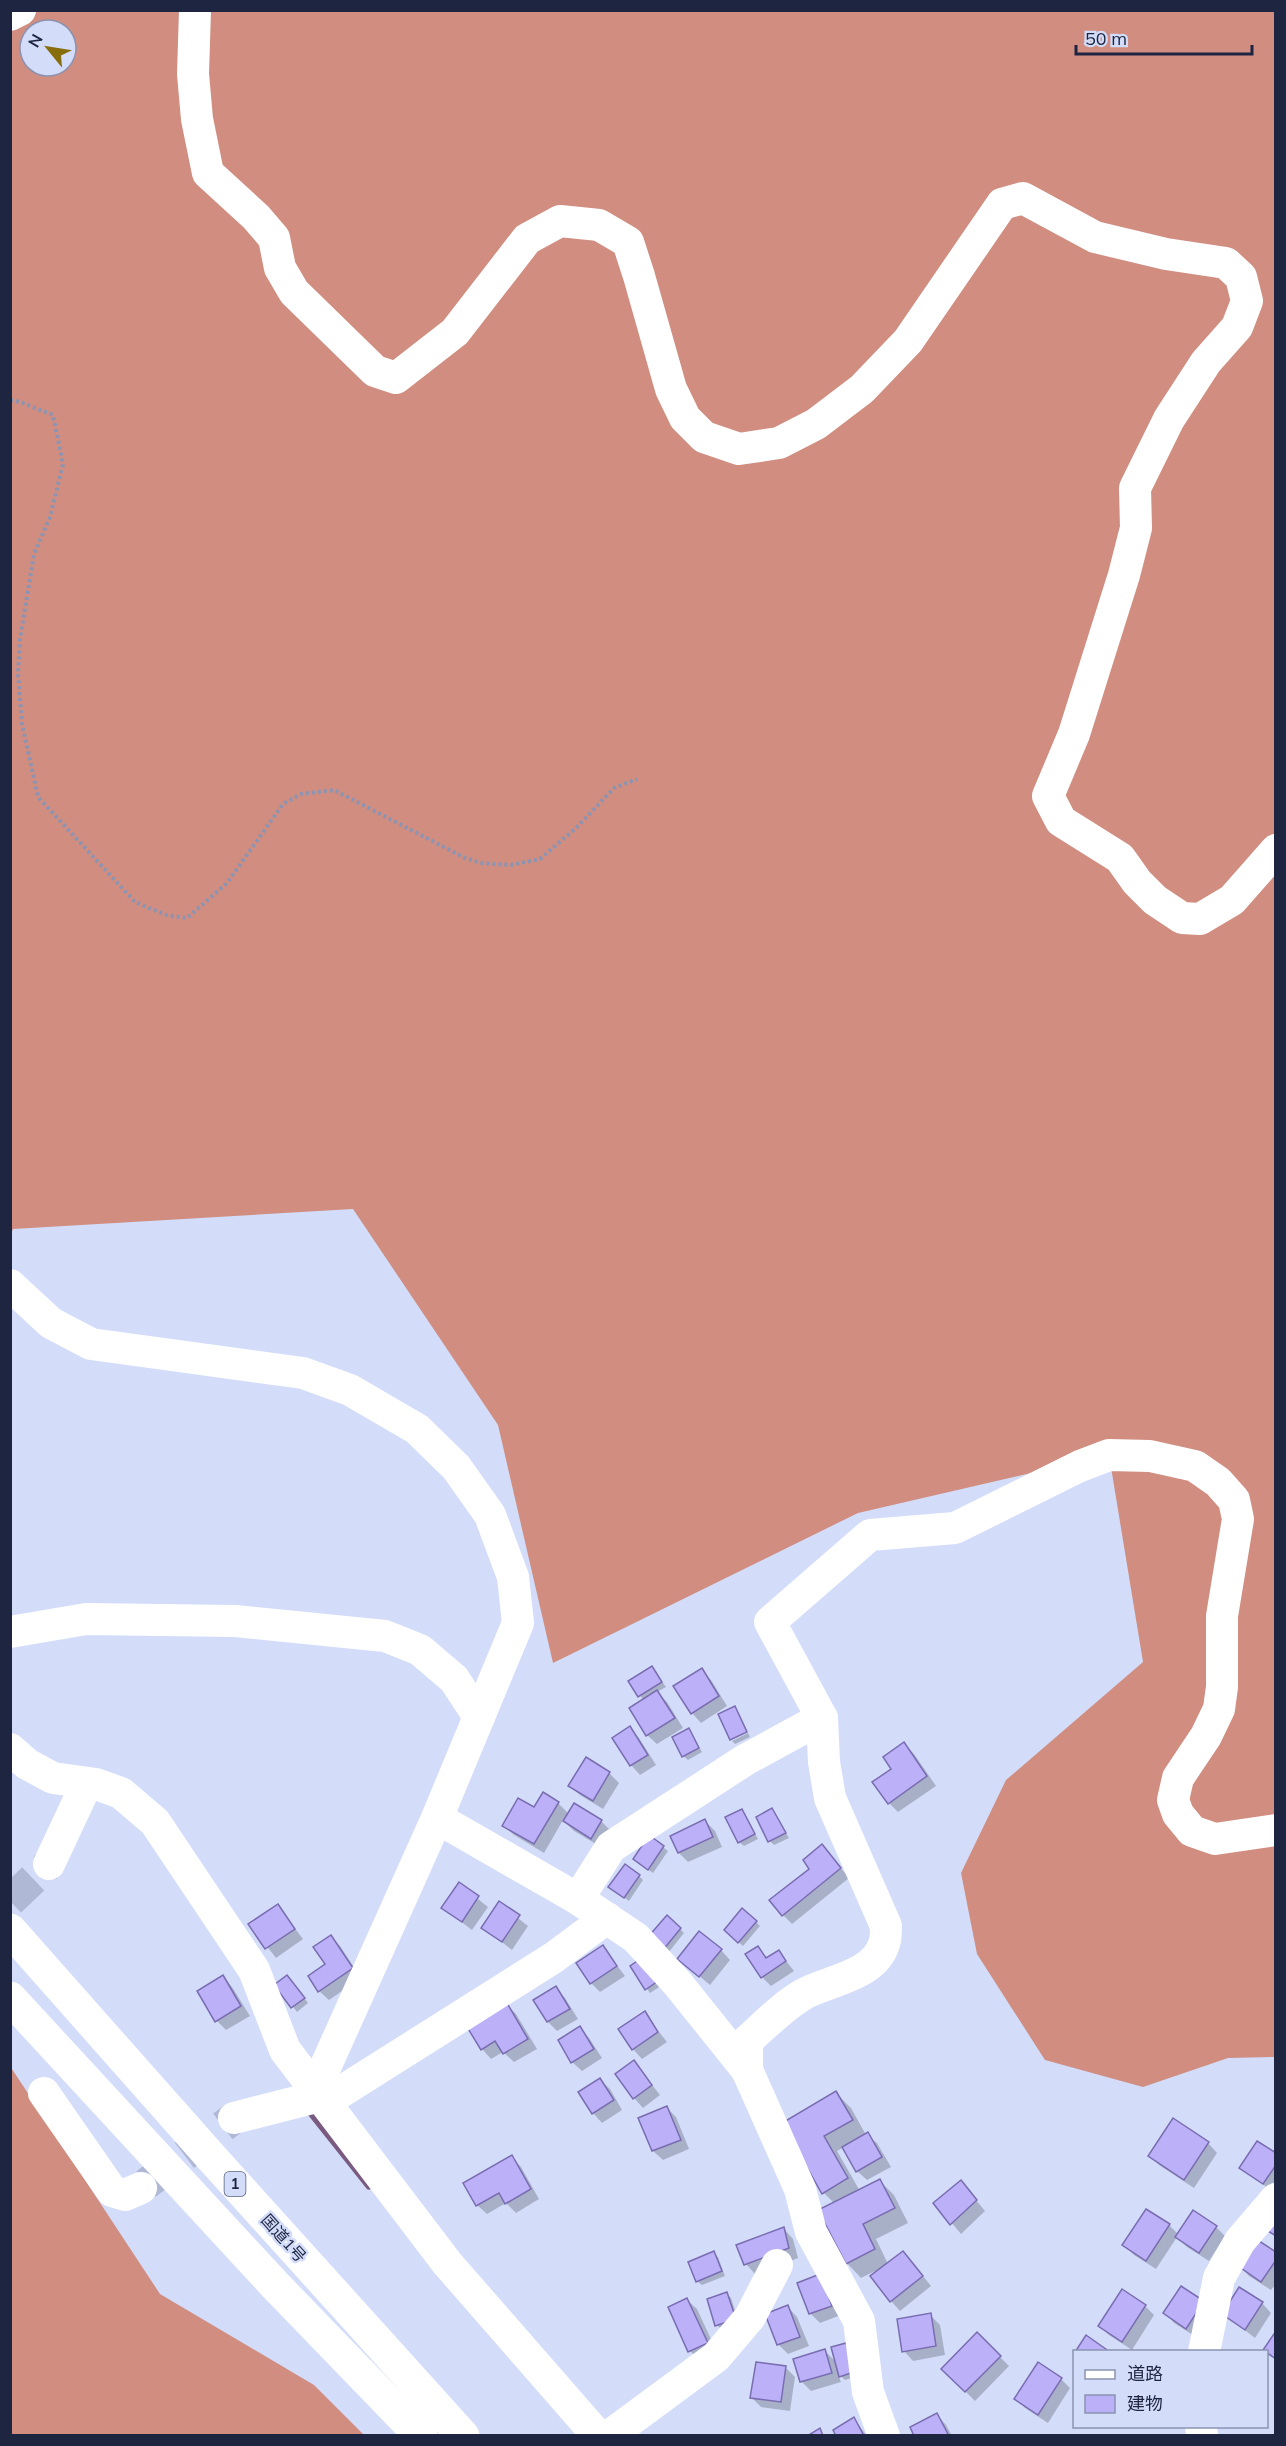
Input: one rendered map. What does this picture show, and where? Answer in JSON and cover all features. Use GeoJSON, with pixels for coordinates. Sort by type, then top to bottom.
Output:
{"type":"FeatureCollection","features":[{"type":"Feature","properties":{"kind":"highway","name":"国道1号"},"geometry":{"type":"LineString","coordinates":[[10,1930],[463,2436]]}},
{"type":"Feature","properties":{"kind":"highway","name":"1"},"geometry":{"type":"LineString","coordinates":[[10,1998],[274,2284],[420,2436]]}},
{"type":"Feature","properties":{"kind":"street"},"geometry":{"type":"LineString","coordinates":[[10,15],[20,10]]}},
{"type":"Feature","properties":{"kind":"street"},"geometry":{"type":"LineString","coordinates":[[195,10],[193,74],[197,119],[208,173],[256,217],[274,238],[280,268],[294,292],[375,371],[396,378],[455,333],[527,239],[560,221],[599,225],[627,242],[639,276],[670,389],[685,418],[704,437],[739,449],[779,443],[816,424],[862,389],[908,341],[1002,204],[1023,198],[1095,237],[1166,254],[1226,263],[1241,277],[1247,301],[1238,327],[1206,362],[1168,419],[1135,488],[1136,528],[1124,575],[1074,734],[1048,795],[1061,821],[1120,858],[1155,900],[1182,918],[1200,919],[1232,900],[1275,850]]}},
{"type":"Feature","properties":{"kind":"street"},"geometry":{"type":"LineString","coordinates":[[10,1285],[51,1323],[91,1344],[303,1373],[350,1390],[417,1429],[456,1467],[490,1515],[513,1577],[518,1623],[320,2096]]}},
{"type":"Feature","properties":{"kind":"street"},"geometry":{"type":"LineString","coordinates":[[747,2070],[747,2041],[781,2010],[805,1994],[854,1974],[873,1961],[884,1944],[886,1926],[830,1798],[824,1762],[822,1718],[770,1622],[870,1535],[955,1528],[1080,1466],[1109,1455],[1150,1456],[1195,1466],[1218,1482],[1234,1500],[1238,1519],[1222,1616],[1222,1687],[1219,1709],[1206,1736],[1179,1778],[1173,1800],[1178,1814],[1192,1831],[1215,1839],[1275,1830]]}},
{"type":"Feature","properties":{"kind":"street"},"geometry":{"type":"LineString","coordinates":[[10,1632],[86,1618],[235,1621],[385,1636],[420,1650],[454,1680],[479,1717]]}},
{"type":"Feature","properties":{"kind":"street"},"geometry":{"type":"LineString","coordinates":[[578,1899],[611,1847],[745,1760],[822,1718]]}},
{"type":"Feature","properties":{"kind":"street"},"geometry":{"type":"LineString","coordinates":[[10,1749],[27,1764],[53,1778],[87,1783],[121,1793],[155,1822],[254,1970],[285,2050],[447,2263],[598,2436]]}},
{"type":"Feature","properties":{"kind":"street"},"geometry":{"type":"LineString","coordinates":[[49,1864],[87,1783]]}},
{"type":"Feature","properties":{"kind":"street"},"geometry":{"type":"LineString","coordinates":[[437,1818],[578,1899],[636,1938],[678,1984],[747,2070],[800,2189],[811,2232],[860,2321],[868,2392],[884,2436]]}},
{"type":"Feature","properties":{"kind":"street"},"geometry":{"type":"LineString","coordinates":[[234,2118],[320,2096],[553,1958],[607,1918]]}},
{"type":"Feature","properties":{"kind":"street"},"geometry":{"type":"LineString","coordinates":[[44,2093],[112,2191],[125,2195],[141,2188]]}},
{"type":"Feature","properties":{"kind":"street"},"geometry":{"type":"LineString","coordinates":[[1204,2350],[1219,2278],[1240,2241],[1275,2199]]}},
{"type":"Feature","properties":{"kind":"street"},"geometry":{"type":"LineString","coordinates":[[609,2436],[716,2357],[750,2317],[777,2265]]}},
{"type":"Feature","properties":{"kind":"path"},"geometry":{"type":"LineString","coordinates":[[10,400],[53,415],[63,464],[50,517],[34,554],[20,639],[18,674],[22,724],[38,797],[135,902],[166,915],[187,918],[227,883],[283,804],[301,794],[334,790],[465,858],[482,863],[511,865],[540,859],[576,828],[614,788],[637,779]]}},
{"type":"Feature","properties":{"kind":"shaded area"},"geometry":{"type":"Polygon","coordinates":[[[11,11],[1275,11],[1275,2057],[1228,2058],[1143,2087],[1045,2060],[977,1954],[961,1873],[1006,1780],[1143,1662],[1109,1455],[858,1513],[553,1663],[498,1425],[353,1209],[13,1229],[11,1234],[11,11]]]}},
{"type":"Feature","properties":{"kind":"shaded area"},"geometry":{"type":"Polygon","coordinates":[[[10,2066],[160,2294],[314,2385],[364,2435],[11,2435],[10,2066]]]}},
{"type":"Feature","properties":{"kind":"building"},"geometry":{"type":"Polygon","coordinates":[[[652,1666],[662,1682],[638,1697],[628,1681],[652,1666]]]}},
{"type":"Feature","properties":{"kind":"building"},"geometry":{"type":"Polygon","coordinates":[[[702,1668],[719,1696],[691,1714],[673,1686],[702,1668]]]}},
{"type":"Feature","properties":{"kind":"building"},"geometry":{"type":"Polygon","coordinates":[[[657,1690],[675,1718],[646,1736],[629,1708],[657,1690]]]}},
{"type":"Feature","properties":{"kind":"building"},"geometry":{"type":"Polygon","coordinates":[[[735,1706],[747,1732],[730,1740],[718,1714],[735,1706]]]}},
{"type":"Feature","properties":{"kind":"building"},"geometry":{"type":"Polygon","coordinates":[[[630,1726],[648,1755],[630,1766],[612,1738],[630,1726]]]}},
{"type":"Feature","properties":{"kind":"building"},"geometry":{"type":"Polygon","coordinates":[[[689,1728],[699,1748],[682,1757],[672,1737],[689,1728]]]}},
{"type":"Feature","properties":{"kind":"building"},"geometry":{"type":"Polygon","coordinates":[[[904,1742],[927,1776],[888,1804],[872,1782],[891,1769],[883,1757],[904,1742]]]}},
{"type":"Feature","properties":{"kind":"building"},"geometry":{"type":"Polygon","coordinates":[[[586,1757],[610,1772],[593,1801],[568,1786],[586,1757]]]}},
{"type":"Feature","properties":{"kind":"building"},"geometry":{"type":"Polygon","coordinates":[[[543,1792],[559,1802],[534,1844],[502,1826],[518,1798],[534,1807],[543,1792]]]}},
{"type":"Feature","properties":{"kind":"building"},"geometry":{"type":"Polygon","coordinates":[[[574,1803],[602,1820],[591,1839],[563,1821],[574,1803]]]}},
{"type":"Feature","properties":{"kind":"building"},"geometry":{"type":"Polygon","coordinates":[[[772,1808],[786,1833],[768,1842],[756,1817],[772,1808]]]}},
{"type":"Feature","properties":{"kind":"building"},"geometry":{"type":"Polygon","coordinates":[[[742,1809],[755,1834],[738,1843],[725,1817],[742,1809]]]}},
{"type":"Feature","properties":{"kind":"building"},"geometry":{"type":"Polygon","coordinates":[[[705,1819],[713,1837],[678,1853],[670,1836],[705,1819]]]}},
{"type":"Feature","properties":{"kind":"building"},"geometry":{"type":"Polygon","coordinates":[[[649,1835],[664,1846],[648,1870],[633,1859],[649,1835]]]}},
{"type":"Feature","properties":{"kind":"building"},"geometry":{"type":"Polygon","coordinates":[[[822,1844],[841,1868],[782,1916],[769,1900],[809,1869],[803,1860],[822,1844]]]}},
{"type":"Feature","properties":{"kind":"building"},"geometry":{"type":"Polygon","coordinates":[[[625,1864],[640,1875],[624,1898],[608,1887],[625,1864]]]}},
{"type":"Feature","properties":{"kind":"building"},"geometry":{"type":"Polygon","coordinates":[[[459,1882],[479,1896],[462,1922],[441,1908],[459,1882]]]}},
{"type":"Feature","properties":{"kind":"building"},"geometry":{"type":"Polygon","coordinates":[[[499,1901],[520,1915],[502,1942],[481,1928],[499,1901]]]}},
{"type":"Feature","properties":{"kind":"building"},"geometry":{"type":"Polygon","coordinates":[[[278,1904],[295,1929],[265,1949],[248,1924],[278,1904]]]}},
{"type":"Feature","properties":{"kind":"building"},"geometry":{"type":"Polygon","coordinates":[[[742,1908],[757,1921],[738,1943],[724,1930],[742,1908]]]}},
{"type":"Feature","properties":{"kind":"building"},"geometry":{"type":"Polygon","coordinates":[[[667,1915],[681,1928],[663,1950],[648,1937],[667,1915]]]}},
{"type":"Feature","properties":{"kind":"building"},"geometry":{"type":"Polygon","coordinates":[[[699,1931],[722,1949],[699,1977],[677,1959],[699,1931]]]}},
{"type":"Feature","properties":{"kind":"building"},"geometry":{"type":"Polygon","coordinates":[[[331,1935],[353,1968],[318,1992],[308,1976],[325,1964],[313,1947],[331,1935]]]}},
{"type":"Feature","properties":{"kind":"building"},"geometry":{"type":"Polygon","coordinates":[[[603,1945],[617,1966],[590,1984],[576,1963],[603,1945]]]}},
{"type":"Feature","properties":{"kind":"building"},"geometry":{"type":"Polygon","coordinates":[[[758,1946],[766,1958],[779,1950],[786,1961],[761,1978],[745,1954],[758,1946]]]}},
{"type":"Feature","properties":{"kind":"building"},"geometry":{"type":"Polygon","coordinates":[[[646,1955],[661,1979],[645,1990],[630,1966],[646,1955]]]}},
{"type":"Feature","properties":{"kind":"building"},"geometry":{"type":"Polygon","coordinates":[[[223,1975],[241,2006],[215,2022],[197,1991],[223,1975]]]}},
{"type":"Feature","properties":{"kind":"building"},"geometry":{"type":"Polygon","coordinates":[[[287,1975],[305,1998],[291,2008],[274,1985],[287,1975]]]}},
{"type":"Feature","properties":{"kind":"building"},"geometry":{"type":"Polygon","coordinates":[[[556,1986],[570,2009],[547,2022],[533,2000],[556,1986]]]}},
{"type":"Feature","properties":{"kind":"building"},"geometry":{"type":"Polygon","coordinates":[[[507,2003],[528,2039],[503,2054],[495,2041],[481,2050],[467,2027],[507,2003]]]}},
{"type":"Feature","properties":{"kind":"building"},"geometry":{"type":"Polygon","coordinates":[[[645,2011],[658,2032],[632,2050],[618,2029],[645,2011]]]}},
{"type":"Feature","properties":{"kind":"building"},"geometry":{"type":"Polygon","coordinates":[[[580,2026],[594,2049],[571,2063],[558,2040],[580,2026]]]}},
{"type":"Feature","properties":{"kind":"building"},"geometry":{"type":"Polygon","coordinates":[[[634,2060],[652,2085],[633,2099],[615,2074],[634,2060]]]}},
{"type":"Feature","properties":{"kind":"building"},"geometry":{"type":"Polygon","coordinates":[[[600,2078],[614,2100],[592,2114],[578,2092],[600,2078]]]}},
{"type":"Feature","properties":{"kind":"building"},"geometry":{"type":"Polygon","coordinates":[[[836,2091],[853,2120],[824,2136],[848,2178],[822,2194],[782,2123],[836,2091]]]}},
{"type":"Feature","properties":{"kind":"building"},"geometry":{"type":"Polygon","coordinates":[[[667,2106],[681,2140],[652,2151],[638,2118],[667,2106]]]}},
{"type":"Feature","properties":{"kind":"building"},"geometry":{"type":"Polygon","coordinates":[[[1173,2118],[1209,2142],[1184,2180],[1148,2156],[1173,2118]]]}},
{"type":"Feature","properties":{"kind":"building"},"geometry":{"type":"Polygon","coordinates":[[[868,2132],[882,2157],[856,2172],[842,2147],[868,2132]]]}},
{"type":"Feature","properties":{"kind":"building"},"geometry":{"type":"Polygon","coordinates":[[[1257,2141],[1276,2153],[1276,2165],[1263,2184],[1239,2168],[1257,2141]]]}},
{"type":"Feature","properties":{"kind":"building"},"geometry":{"type":"Polygon","coordinates":[[[512,2155],[531,2189],[505,2204],[499,2193],[476,2206],[463,2183],[512,2155]]]}},
{"type":"Feature","properties":{"kind":"building"},"geometry":{"type":"Polygon","coordinates":[[[880,2179],[895,2208],[863,2224],[875,2249],[846,2264],[818,2210],[880,2179]]]}},
{"type":"Feature","properties":{"kind":"building"},"geometry":{"type":"Polygon","coordinates":[[[961,2180],[977,2200],[950,2225],[933,2203],[961,2180]]]}},
{"type":"Feature","properties":{"kind":"building"},"geometry":{"type":"Polygon","coordinates":[[[1146,2209],[1170,2224],[1146,2261],[1122,2245],[1146,2209]]]}},
{"type":"Feature","properties":{"kind":"building"},"geometry":{"type":"Polygon","coordinates":[[[1193,2210],[1217,2226],[1199,2253],[1175,2237],[1193,2210]]]}},
{"type":"Feature","properties":{"kind":"building"},"geometry":{"type":"Polygon","coordinates":[[[1276,2219],[1276,2236],[1268,2231],[1276,2219]]]}},
{"type":"Feature","properties":{"kind":"building"},"geometry":{"type":"Polygon","coordinates":[[[784,2227],[789,2248],[744,2265],[736,2245],[784,2227]]]}},
{"type":"Feature","properties":{"kind":"building"},"geometry":{"type":"Polygon","coordinates":[[[1256,2239],[1276,2252],[1276,2260],[1261,2282],[1238,2266],[1256,2239]]]}},
{"type":"Feature","properties":{"kind":"building"},"geometry":{"type":"Polygon","coordinates":[[[714,2251],[722,2271],[696,2282],[688,2262],[714,2251]]]}},
{"type":"Feature","properties":{"kind":"building"},"geometry":{"type":"Polygon","coordinates":[[[903,2251],[923,2276],[890,2302],[870,2276],[903,2251]]]}},
{"type":"Feature","properties":{"kind":"building"},"geometry":{"type":"Polygon","coordinates":[[[820,2274],[832,2306],[809,2314],[797,2283],[820,2274]]]}},
{"type":"Feature","properties":{"kind":"building"},"geometry":{"type":"Polygon","coordinates":[[[1181,2286],[1204,2301],[1186,2329],[1163,2313],[1181,2286]]]}},
{"type":"Feature","properties":{"kind":"building"},"geometry":{"type":"Polygon","coordinates":[[[1239,2287],[1263,2302],[1245,2330],[1222,2314],[1239,2287]]]}},
{"type":"Feature","properties":{"kind":"building"},"geometry":{"type":"Polygon","coordinates":[[[1122,2289],[1146,2305],[1122,2342],[1098,2326],[1122,2289]]]}},
{"type":"Feature","properties":{"kind":"building"},"geometry":{"type":"Polygon","coordinates":[[[727,2292],[736,2319],[715,2326],[707,2299],[727,2292]]]}},
{"type":"Feature","properties":{"kind":"building"},"geometry":{"type":"Polygon","coordinates":[[[687,2298],[708,2343],[688,2352],[668,2307],[687,2298]]]}},
{"type":"Feature","properties":{"kind":"building"},"geometry":{"type":"Polygon","coordinates":[[[788,2305],[800,2337],[777,2345],[765,2314],[788,2305]]]}},
{"type":"Feature","properties":{"kind":"building"},"geometry":{"type":"Polygon","coordinates":[[[931,2313],[936,2346],[902,2352],[897,2319],[931,2313]]]}},
{"type":"Feature","properties":{"kind":"building"},"geometry":{"type":"Polygon","coordinates":[[[1276,2331],[1276,2359],[1268,2353],[1268,2350],[1263,2350],[1276,2331]]]}},
{"type":"Feature","properties":{"kind":"building"},"geometry":{"type":"Polygon","coordinates":[[[977,2332],[1001,2356],[965,2392],[941,2369],[977,2332]]]}},
{"type":"Feature","properties":{"kind":"building"},"geometry":{"type":"Polygon","coordinates":[[[1086,2335],[1107,2350],[1076,2350],[1086,2335]]]}},
{"type":"Feature","properties":{"kind":"building"},"geometry":{"type":"Polygon","coordinates":[[[846,2343],[854,2372],[839,2377],[831,2347],[846,2343]]]}},
{"type":"Feature","properties":{"kind":"building"},"geometry":{"type":"Polygon","coordinates":[[[825,2349],[832,2373],[800,2382],[793,2359],[825,2349]]]}},
{"type":"Feature","properties":{"kind":"building"},"geometry":{"type":"Polygon","coordinates":[[[756,2362],[786,2366],[781,2402],[750,2398],[756,2362]]]}},
{"type":"Feature","properties":{"kind":"building"},"geometry":{"type":"Polygon","coordinates":[[[1038,2362],[1062,2378],[1038,2415],[1014,2399],[1038,2362]]]}},
{"type":"Feature","properties":{"kind":"building"},"geometry":{"type":"Polygon","coordinates":[[[937,2413],[949,2436],[914,2436],[910,2427],[937,2413]]]}},
{"type":"Feature","properties":{"kind":"building"},"geometry":{"type":"Polygon","coordinates":[[[854,2417],[864,2436],[836,2436],[833,2430],[854,2417]]]}},
{"type":"Feature","properties":{"kind":"building"},"geometry":{"type":"Polygon","coordinates":[[[820,2428],[823,2436],[807,2436],[820,2428]]]}},
{"type":"Feature","properties":{"kind":"waterway"},"geometry":{"type":"LineString","coordinates":[[307,2108],[369,2186]]}},
{"type":"Feature","properties":{"kind":"tunnel"},"geometry":{"type":"LineString","coordinates":[[10,1901],[49,1864]]}},
{"type":"Feature","properties":{"kind":"tunnel"},"geometry":{"type":"LineString","coordinates":[[146,2184],[234,2118]]}}]}
